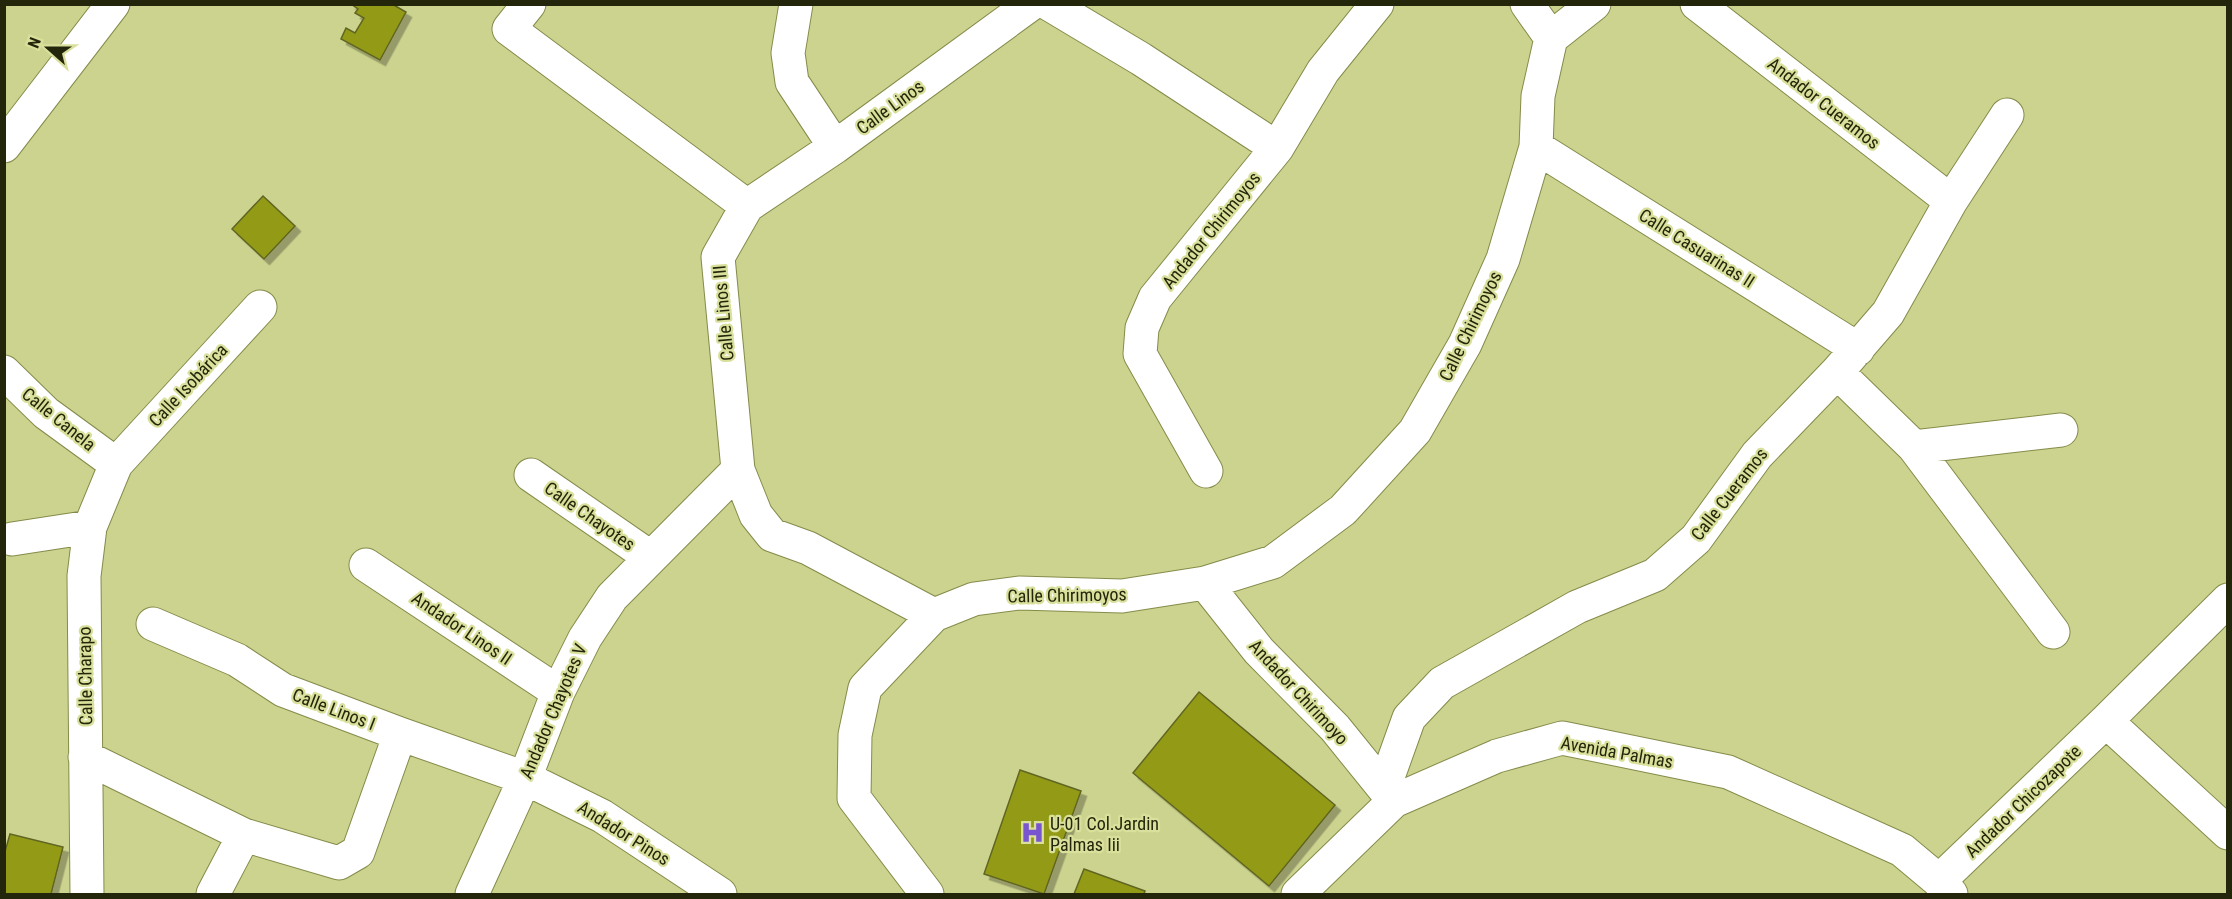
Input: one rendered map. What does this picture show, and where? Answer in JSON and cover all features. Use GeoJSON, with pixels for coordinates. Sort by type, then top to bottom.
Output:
{"type":"FeatureCollection","features":[{"type":"Feature","properties":{"kind":"street"},"geometry":{"type":"LineString","coordinates":[[4,146],[113,4]]}},
{"type":"Feature","properties":{"kind":"street"},"geometry":{"type":"LineString","coordinates":[[796,4],[788,53],[792,81],[835,147]]}},
{"type":"Feature","properties":{"kind":"street","name":"Calle Linos"},"geometry":{"type":"LineString","coordinates":[[747,206],[835,147],[1031,4]]}},
{"type":"Feature","properties":{"kind":"street"},"geometry":{"type":"LineString","coordinates":[[1049,4],[1141,59],[1277,148]]}},
{"type":"Feature","properties":{"kind":"street","name":"Andador Chirimoyos"},"geometry":{"type":"LineString","coordinates":[[1206,471],[1140,354],[1142,328],[1155,298],[1277,148],[1323,71],[1377,4]]}},
{"type":"Feature","properties":{"kind":"street"},"geometry":{"type":"LineString","coordinates":[[1527,4],[1551,38],[1593,4]]}},
{"type":"Feature","properties":{"kind":"street","name":"Andador Cueramos"},"geometry":{"type":"LineString","coordinates":[[1697,4],[1952,201]]}},
{"type":"Feature","properties":{"kind":"street"},"geometry":{"type":"LineString","coordinates":[[519,17],[747,206]]}},
{"type":"Feature","properties":{"kind":"street","name":"Calle Chirimoyos"},"geometry":{"type":"LineString","coordinates":[[927,894],[854,798],[855,735],[865,688],[934,615],[974,599],[1019,593],[1122,596],[1205,583],[1272,562],[1343,510],[1415,431],[1465,344],[1503,259],[1536,147],[1538,96],[1551,38]]}},
{"type":"Feature","properties":{"kind":"street","name":"Calle Cueramos"},"geometry":{"type":"LineString","coordinates":[[1389,795],[1409,718],[1442,684],[1577,607],[1655,575],[1696,539],[1757,455],[1848,361],[1888,314],[1952,201],[2007,115]]}},
{"type":"Feature","properties":{"kind":"street","name":"Calle Casuarinas II"},"geometry":{"type":"LineString","coordinates":[[1536,147],[1848,361],[2053,632]]}},
{"type":"Feature","properties":{"kind":"street","name":"Calle Linos III"},"geometry":{"type":"LineString","coordinates":[[747,206],[718,257],[738,470],[756,515],[772,535],[808,548],[934,615]]}},
{"type":"Feature","properties":{"kind":"street","name":"Calle Isobárica"},"geometry":{"type":"LineString","coordinates":[[116,464],[260,307]]}},
{"type":"Feature","properties":{"kind":"street","name":"Calle Canela"},"geometry":{"type":"LineString","coordinates":[[4,372],[46,413],[116,464]]}},
{"type":"Feature","properties":{"kind":"street"},"geometry":{"type":"LineString","coordinates":[[1914,447],[2061,430]]}},
{"type":"Feature","properties":{"kind":"street","name":"Calle Charapo"},"geometry":{"type":"LineString","coordinates":[[87,894],[84,576],[90,527],[116,464]]}},
{"type":"Feature","properties":{"kind":"street","name":"Andador Chayotes V"},"geometry":{"type":"LineString","coordinates":[[472,894],[525,778],[558,692],[585,638],[612,597],[738,470]]}},
{"type":"Feature","properties":{"kind":"street","name":"Calle Chayotes"},"geometry":{"type":"LineString","coordinates":[[531,475],[650,557]]}},
{"type":"Feature","properties":{"kind":"street"},"geometry":{"type":"LineString","coordinates":[[12,539],[90,527]]}},
{"type":"Feature","properties":{"kind":"street","name":"Andador Linos II"},"geometry":{"type":"LineString","coordinates":[[366,565],[558,692]]}},
{"type":"Feature","properties":{"kind":"street","name":"Andador Chirimoyo"},"geometry":{"type":"LineString","coordinates":[[1205,583],[1259,651],[1335,728],[1389,795]]}},
{"type":"Feature","properties":{"kind":"street","name":"Andador Chicozapote"},"geometry":{"type":"LineString","coordinates":[[1945,887],[2106,721],[2228,600]]}},
{"type":"Feature","properties":{"kind":"street","name":"Calle Linos I"},"geometry":{"type":"LineString","coordinates":[[153,624],[237,660],[283,690],[525,778]]}},
{"type":"Feature","properties":{"kind":"street"},"geometry":{"type":"LineString","coordinates":[[2106,721],[2228,833]]}},
{"type":"Feature","properties":{"kind":"street"},"geometry":{"type":"LineString","coordinates":[[85,756],[244,835],[339,863],[358,852],[400,734]]}},
{"type":"Feature","properties":{"kind":"street","name":"Avenida Palmas"},"geometry":{"type":"LineString","coordinates":[[1299,894],[1389,795],[1497,756],[1562,738],[1728,772],[1902,850],[1945,887]]}},
{"type":"Feature","properties":{"kind":"street","name":"Andador Pinos"},"geometry":{"type":"LineString","coordinates":[[525,778],[602,816],[720,894]]}},
{"type":"Feature","properties":{"kind":"street"},"geometry":{"type":"LineString","coordinates":[[213,894],[244,835]]}},
{"type":"Feature","properties":{"kind":"building"},"geometry":{"type":"Polygon","coordinates":[[[351,4],[392,4],[406,12],[380,60],[341,39],[346,28],[355,33],[364,18],[355,13],[358,9],[351,4]]]}},
{"type":"Feature","properties":{"kind":"building"},"geometry":{"type":"Polygon","coordinates":[[[263,196],[295,226],[264,259],[232,229],[263,196]]]}},
{"type":"Feature","properties":{"kind":"building"},"geometry":{"type":"Polygon","coordinates":[[[1199,692],[1335,805],[1269,886],[1133,773],[1199,692]]]}},
{"type":"Feature","properties":{"kind":"building","name":"U-01 Col.Jardin Palmas Iii"},"geometry":{"type":"Polygon","coordinates":[[[1020,770],[1081,791],[1044,894],[984,874],[1020,770]]]}},
{"type":"Feature","properties":{"kind":"building"},"geometry":{"type":"Polygon","coordinates":[[[10,834],[63,847],[51,894],[4,894],[4,855],[10,834]]]}},
{"type":"Feature","properties":{"kind":"building"},"geometry":{"type":"Polygon","coordinates":[[[1084,869],[1145,891],[1144,894],[1074,894],[1084,869]]]}},
{"type":"Feature","properties":{"kind":"place","name":"U-01 Col.Jardin Palmas Iii"},"geometry":{"type":"Point","coordinates":[1032,833]}}]}
